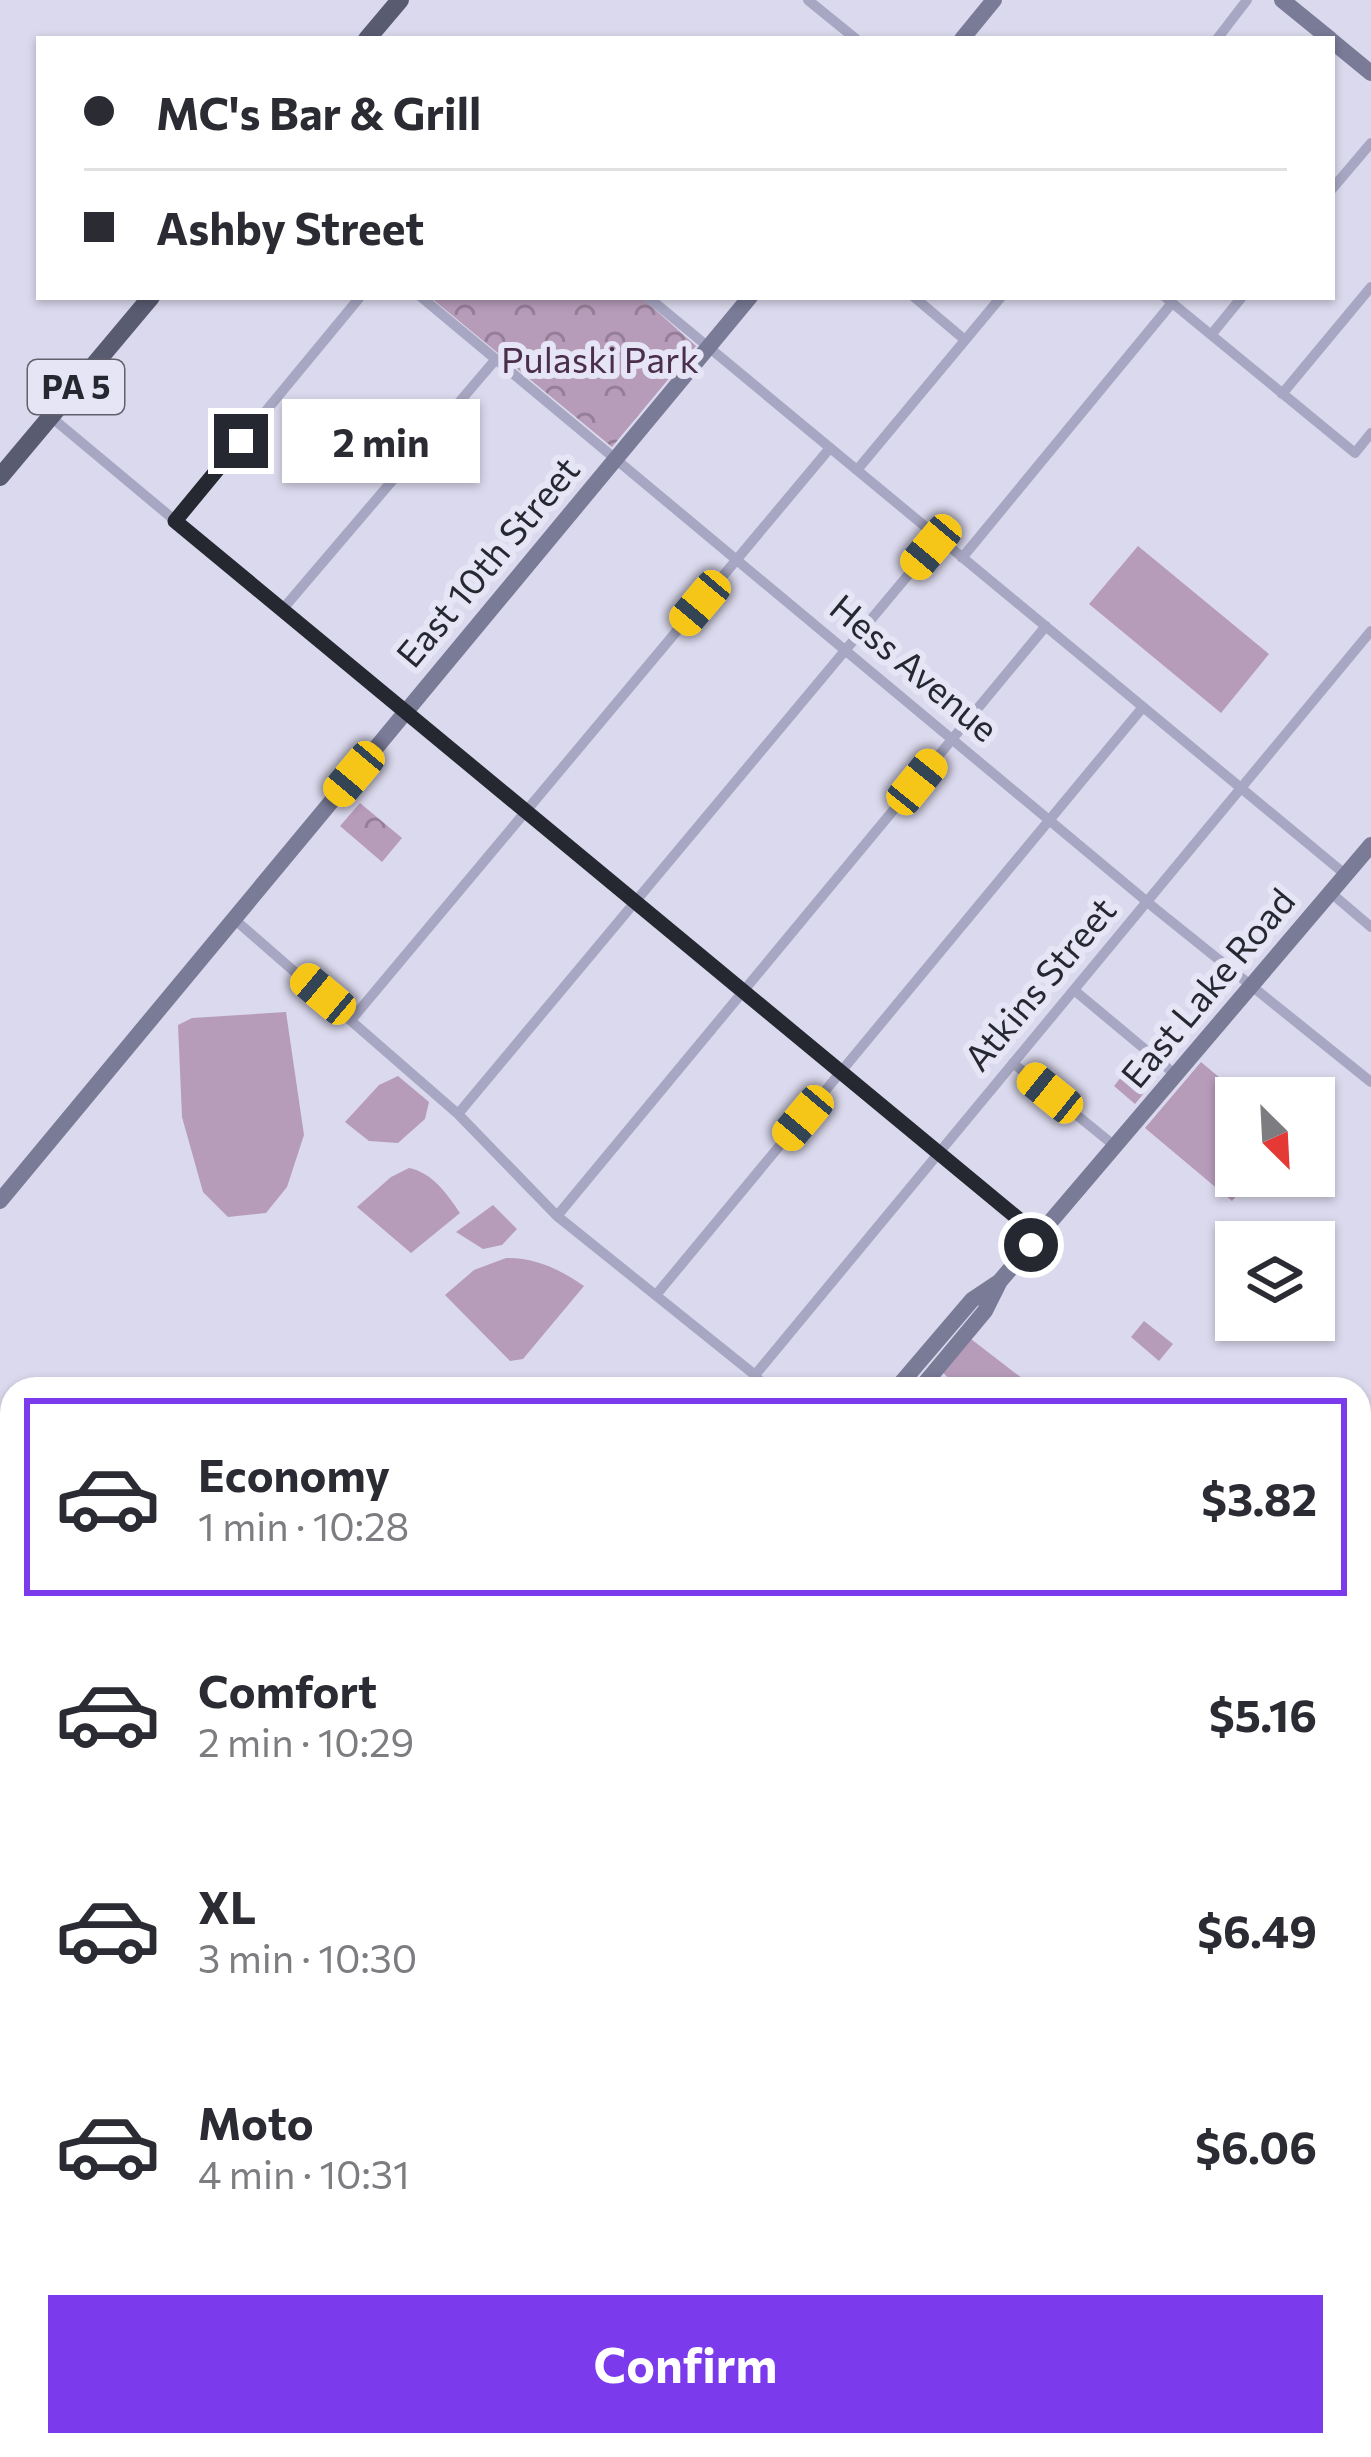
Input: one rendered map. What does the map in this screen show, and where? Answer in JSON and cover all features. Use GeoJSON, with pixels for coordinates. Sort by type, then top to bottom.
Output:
{"type":"FeatureCollection","features":[{"type":"Feature","properties":{"kind":"main road"},"geometry":{"type":"LineString","coordinates":[[370,36],[400,0]]}},
{"type":"Feature","properties":{"kind":"main road","name":"PA 5"},"geometry":{"type":"LineString","coordinates":[[0,477],[148,300]]}},
{"type":"Feature","properties":{"kind":"street"},"geometry":{"type":"LineString","coordinates":[[808,0],[839,34]]}},
{"type":"Feature","properties":{"kind":"street"},"geometry":{"type":"LineString","coordinates":[[964,36],[994,0]]}},
{"type":"Feature","properties":{"kind":"street"},"geometry":{"type":"LineString","coordinates":[[1219,36],[1247,0]]}},
{"type":"Feature","properties":{"kind":"street"},"geometry":{"type":"LineString","coordinates":[[1282,0],[1325,36]]}},
{"type":"Feature","properties":{"kind":"street"},"geometry":{"type":"LineString","coordinates":[[1335,44],[1371,74]]}},
{"type":"Feature","properties":{"kind":"street"},"geometry":{"type":"LineString","coordinates":[[1335,185],[1371,143]]}},
{"type":"Feature","properties":{"kind":"street"},"geometry":{"type":"LineString","coordinates":[[1282,394],[1371,287]]}},
{"type":"Feature","properties":{"kind":"street"},"geometry":{"type":"LineString","coordinates":[[175,521],[357,300]]}},
{"type":"Feature","properties":{"kind":"street","name":"Hess Avenue"},"geometry":{"type":"LineString","coordinates":[[425,300],[1147,902],[1371,1082]]}},
{"type":"Feature","properties":{"kind":"street"},"geometry":{"type":"LineString","coordinates":[[652,300],[1346,875]]}},
{"type":"Feature","properties":{"kind":"street","name":"East 10th Street"},"geometry":{"type":"LineString","coordinates":[[0,1201],[747,300]]}},
{"type":"Feature","properties":{"kind":"street"},"geometry":{"type":"LineString","coordinates":[[918,300],[965,340]]}},
{"type":"Feature","properties":{"kind":"street"},"geometry":{"type":"LineString","coordinates":[[857,470],[998,300]]}},
{"type":"Feature","properties":{"kind":"street"},"geometry":{"type":"LineString","coordinates":[[962,558],[1169,300],[1354,453],[1371,433]]}},
{"type":"Feature","properties":{"kind":"street"},"geometry":{"type":"LineString","coordinates":[[1211,335],[1240,300]]}},
{"type":"Feature","properties":{"kind":"street"},"geometry":{"type":"LineString","coordinates":[[283,610],[496,359]]}},
{"type":"Feature","properties":{"kind":"street"},"geometry":{"type":"LineString","coordinates":[[51,417],[1039,1236]]}},
{"type":"Feature","properties":{"kind":"street"},"geometry":{"type":"LineString","coordinates":[[352,1019],[830,448]]}},
{"type":"Feature","properties":{"kind":"street"},"geometry":{"type":"LineString","coordinates":[[458,1114],[939,538]]}},
{"type":"Feature","properties":{"kind":"street"},"geometry":{"type":"LineString","coordinates":[[557,1216],[1046,626]]}},
{"type":"Feature","properties":{"kind":"street","name":"Atkins Street"},"geometry":{"type":"LineString","coordinates":[[754,1375],[1371,631]]}},
{"type":"Feature","properties":{"kind":"street"},"geometry":{"type":"LineString","coordinates":[[656,1295],[1143,707]]}},
{"type":"Feature","properties":{"kind":"street","name":"East Lake Road"},"geometry":{"type":"LineString","coordinates":[[930,1377],[985,1311],[1000,1281],[1371,845]]}},
{"type":"Feature","properties":{"kind":"street"},"geometry":{"type":"LineString","coordinates":[[1330,893],[1371,928]]}},
{"type":"Feature","properties":{"kind":"street"},"geometry":{"type":"LineString","coordinates":[[234,919],[458,1114],[557,1216],[754,1375]]}},
{"type":"Feature","properties":{"kind":"street"},"geometry":{"type":"LineString","coordinates":[[1074,990],[1177,1076]]}},
{"type":"Feature","properties":{"kind":"street"},"geometry":{"type":"LineString","coordinates":[[1013,1063],[1116,1147]]}},
{"type":"Feature","properties":{"kind":"street","name":"East Lake Road"},"geometry":{"type":"LineString","coordinates":[[906,1377],[971,1300],[1000,1281]]}},
{"type":"Feature","properties":{"kind":"green space","name":"Pulaski Park"},"geometry":{"type":"Polygon","coordinates":[[[434,300],[644,300],[696,346],[612,447],[434,300]]]}},
{"type":"Feature","properties":{"kind":"green space"},"geometry":{"type":"Polygon","coordinates":[[[1138,546],[1269,654],[1221,713],[1089,604],[1138,546]]]}},
{"type":"Feature","properties":{"kind":"green space"},"geometry":{"type":"Polygon","coordinates":[[[360,803],[402,838],[382,862],[340,826],[360,803]]]}},
{"type":"Feature","properties":{"kind":"green space"},"geometry":{"type":"Polygon","coordinates":[[[286,1012],[304,1135],[287,1187],[266,1213],[228,1217],[203,1192],[182,1117],[178,1025],[192,1018],[286,1012]]]}},
{"type":"Feature","properties":{"kind":"green space"},"geometry":{"type":"Polygon","coordinates":[[[1137,1057],[1158,1076],[1135,1104],[1114,1086],[1137,1057]]]}},
{"type":"Feature","properties":{"kind":"green space"},"geometry":{"type":"Polygon","coordinates":[[[1201,1062],[1219,1077],[1215,1077],[1215,1187],[1145,1128],[1201,1062]]]}},
{"type":"Feature","properties":{"kind":"green space"},"geometry":{"type":"Polygon","coordinates":[[[398,1076],[429,1102],[425,1119],[398,1143],[369,1141],[345,1122],[379,1085],[398,1076]]]}},
{"type":"Feature","properties":{"kind":"green space"},"geometry":{"type":"Polygon","coordinates":[[[409,1168],[432,1179],[460,1213],[411,1253],[357,1207],[391,1177],[409,1168]]]}},
{"type":"Feature","properties":{"kind":"green space"},"geometry":{"type":"Polygon","coordinates":[[[493,1205],[517,1229],[502,1245],[483,1249],[456,1232],[493,1205]]]}},
{"type":"Feature","properties":{"kind":"green space"},"geometry":{"type":"Polygon","coordinates":[[[506,1258],[547,1266],[584,1286],[523,1359],[510,1361],[445,1295],[474,1270],[506,1258]]]}},
{"type":"Feature","properties":{"kind":"green space"},"geometry":{"type":"Polygon","coordinates":[[[1144,1321],[1173,1344],[1159,1361],[1131,1337],[1144,1321]]]}},
{"type":"Feature","properties":{"kind":"green space"},"geometry":{"type":"Polygon","coordinates":[[[971,1339],[1020,1377],[948,1377],[942,1372],[971,1339]]]}},
{"type":"Feature","properties":{"kind":"route"},"geometry":{"type":"LineString","coordinates":[[241,441],[175,521],[1039,1236],[1031,1245]]}}]}
